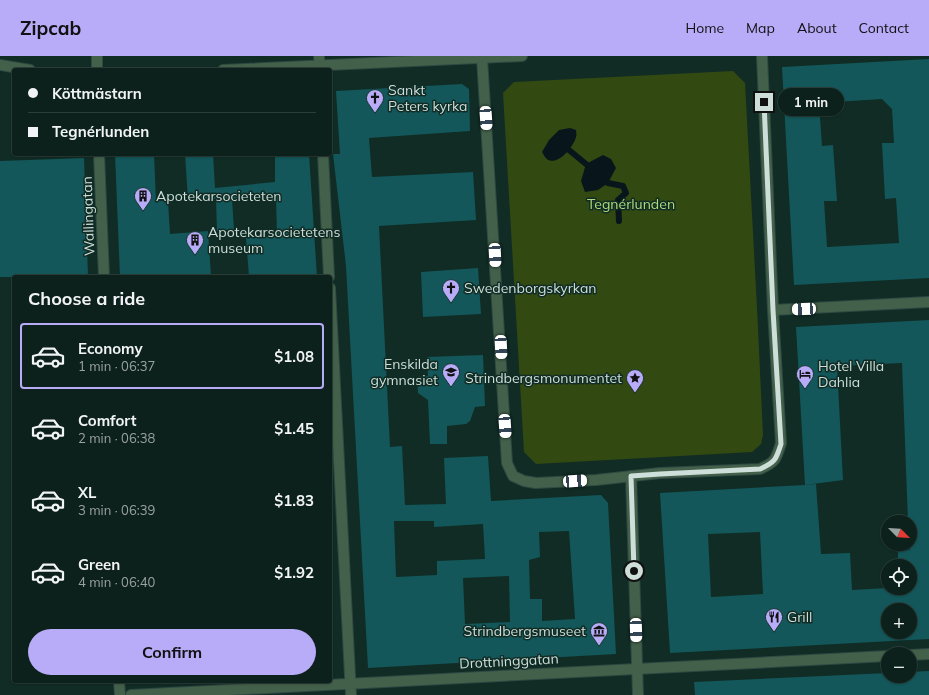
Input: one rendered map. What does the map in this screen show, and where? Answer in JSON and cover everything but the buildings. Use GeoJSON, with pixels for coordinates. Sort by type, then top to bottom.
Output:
{"type":"FeatureCollection","features":[{"type":"Feature","properties":{"kind":"street"},"geometry":{"type":"LineString","coordinates":[[97,56],[97,68]]}},
{"type":"Feature","properties":{"kind":"street"},"geometry":{"type":"LineString","coordinates":[[255,68],[522,56]]}},
{"type":"Feature","properties":{"kind":"street"},"geometry":{"type":"LineString","coordinates":[[482,58],[507,463],[513,476],[524,482],[536,483],[596,480],[660,474],[760,469],[771,464],[777,457],[781,444],[773,310],[762,56]]}},
{"type":"Feature","properties":{"kind":"street"},"geometry":{"type":"LineString","coordinates":[[0,65],[18,68]]}},
{"type":"Feature","properties":{"kind":"street","name":"Wallingatan"},"geometry":{"type":"LineString","coordinates":[[99,156],[104,275]]}},
{"type":"Feature","properties":{"kind":"street"},"geometry":{"type":"LineString","coordinates":[[323,156],[330,275]]}},
{"type":"Feature","properties":{"kind":"street"},"geometry":{"type":"LineString","coordinates":[[773,310],[929,302]]}},
{"type":"Feature","properties":{"kind":"street"},"geometry":{"type":"LineString","coordinates":[[332,327],[351,695]]}},
{"type":"Feature","properties":{"kind":"street"},"geometry":{"type":"LineString","coordinates":[[631,476],[638,694]]}},
{"type":"Feature","properties":{"kind":"street"},"geometry":{"type":"LineString","coordinates":[[917,655],[929,654]]}},
{"type":"Feature","properties":{"kind":"street","name":"Drottninggatan"},"geometry":{"type":"LineString","coordinates":[[131,695],[881,656]]}},
{"type":"Feature","properties":{"kind":"street"},"geometry":{"type":"LineString","coordinates":[[119,683],[120,695]]}},
{"type":"Feature","properties":{"kind":"green space","name":"Tegnérlunden"},"geometry":{"type":"Polygon","coordinates":[[[733,71],[745,83],[763,435],[761,444],[752,452],[536,464],[524,452],[503,93],[514,82],[733,71]]]}},
{"type":"Feature","properties":{"kind":"shaded area"},"geometry":{"type":"Polygon","coordinates":[[[570,128],[576,130],[576,136],[575,141],[569,150],[557,160],[548,160],[542,152],[549,140],[559,130],[570,128]]]}},
{"type":"Feature","properties":{"kind":"shaded area"},"geometry":{"type":"Polygon","coordinates":[[[603,155],[611,159],[616,168],[608,183],[598,190],[585,192],[581,181],[586,164],[603,155]]]}},
{"type":"Feature","properties":{"kind":"waterway"},"geometry":{"type":"LineString","coordinates":[[569,150],[586,164]]}},
{"type":"Feature","properties":{"kind":"waterway"},"geometry":{"type":"LineString","coordinates":[[608,183],[623,186],[626,193],[618,200],[619,221]]}},
{"type":"Feature","properties":{"kind":"place","name":"Sankt Peters kyrka"},"geometry":{"type":"Point","coordinates":[375,113]}},
{"type":"Feature","properties":{"kind":"place","name":"Apotekarsocieteten"},"geometry":{"type":"Point","coordinates":[143,211]}},
{"type":"Feature","properties":{"kind":"place","name":"Apotekarsocietetens museum"},"geometry":{"type":"Point","coordinates":[195,255]}},
{"type":"Feature","properties":{"kind":"place","name":"Swedenborgskyrkan"},"geometry":{"type":"Point","coordinates":[451,303]}},
{"type":"Feature","properties":{"kind":"place","name":"Enskilda gymnasiet"},"geometry":{"type":"Point","coordinates":[451,387]}},
{"type":"Feature","properties":{"kind":"place","name":"Hotel Villa Dahlia"},"geometry":{"type":"Point","coordinates":[805,389]}},
{"type":"Feature","properties":{"kind":"place","name":"Strindbergsmonumentet"},"geometry":{"type":"Point","coordinates":[635,393]}},
{"type":"Feature","properties":{"kind":"place","name":"Grill"},"geometry":{"type":"Point","coordinates":[774,632]}},
{"type":"Feature","properties":{"kind":"place","name":"Strindbergsmuseet"},"geometry":{"type":"Point","coordinates":[599,646]}},
{"type":"Feature","properties":{"kind":"route"},"geometry":{"type":"LineString","coordinates":[[634,571],[631,476],[760,469],[771,464],[777,457],[781,444],[773,310],[764,102]]}}]}
